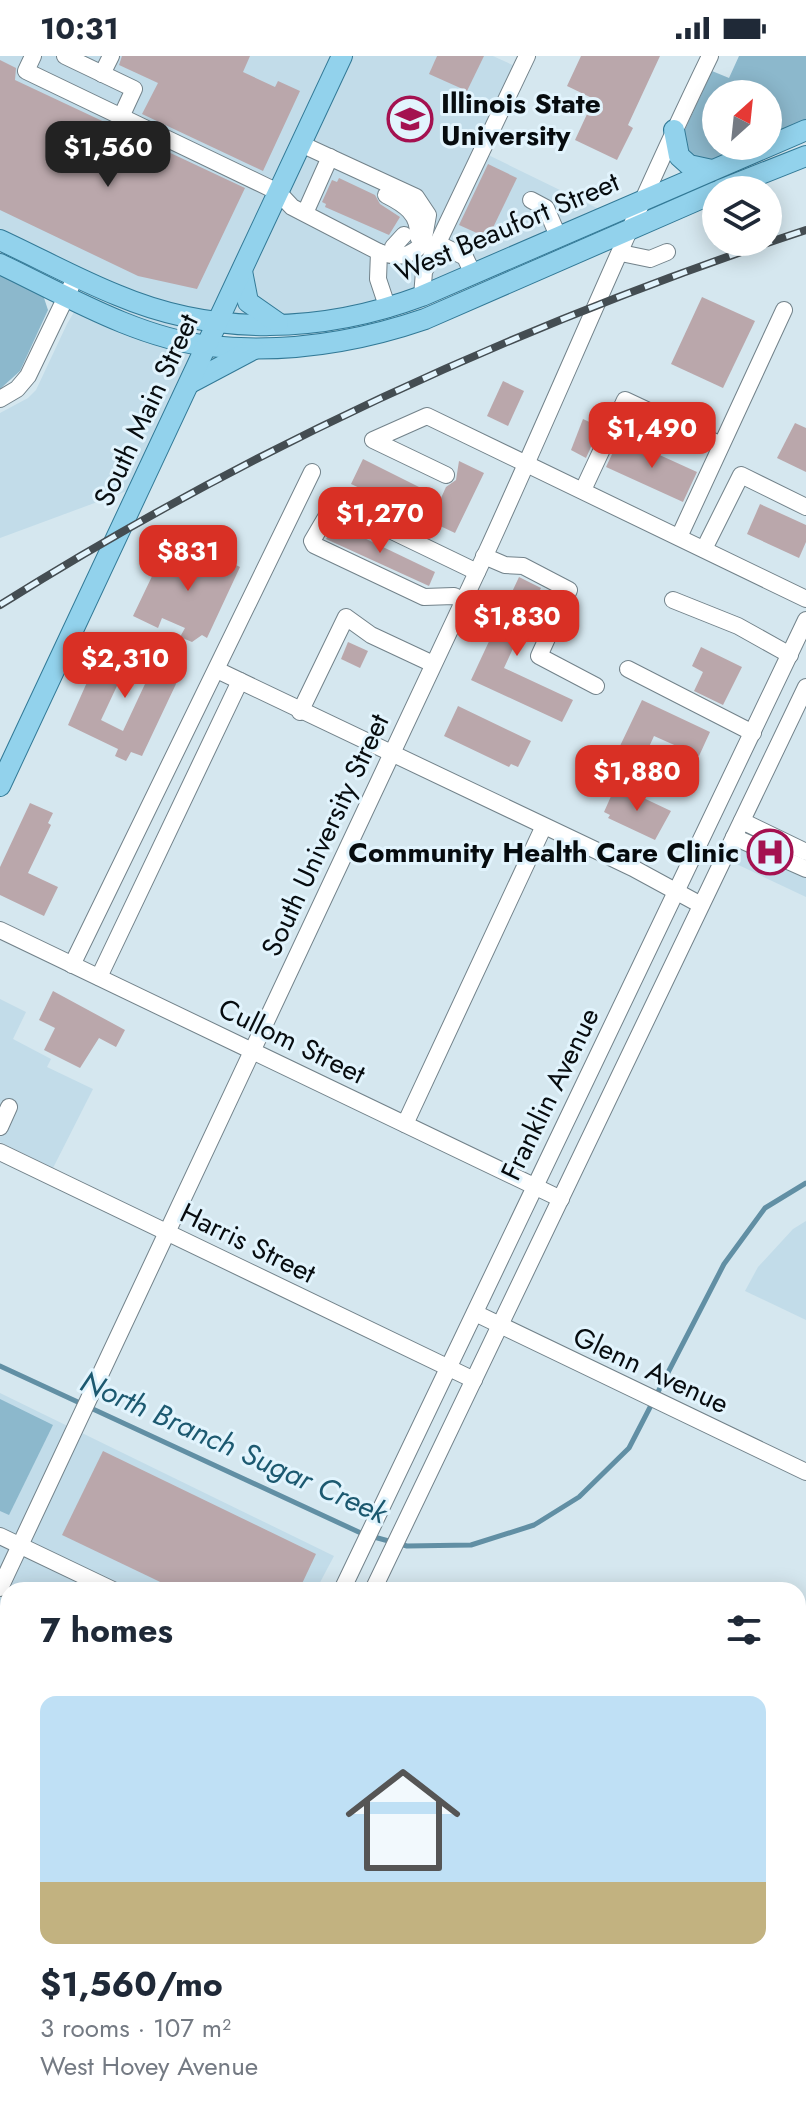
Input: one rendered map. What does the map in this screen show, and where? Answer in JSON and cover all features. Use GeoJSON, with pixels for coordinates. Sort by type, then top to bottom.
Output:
{"type":"FeatureCollection","features":[{"type":"Feature","properties":{"kind":"main road","name":"South Main Street"},"geometry":{"type":"LineString","coordinates":[[0,786],[342,56]]}},
{"type":"Feature","properties":{"kind":"main road"},"geometry":{"type":"LineString","coordinates":[[674,130],[679,156],[689,165],[712,170]]}},
{"type":"Feature","properties":{"kind":"main road","name":"West Beaufort Street"},"geometry":{"type":"LineString","coordinates":[[0,240],[118,296],[218,323],[285,327],[388,309],[806,130]]}},
{"type":"Feature","properties":{"kind":"main road","name":"West Beaufort Street"},"geometry":{"type":"LineString","coordinates":[[756,176],[806,156]]}},
{"type":"Feature","properties":{"kind":"main road","name":"West Beaufort Street"},"geometry":{"type":"LineString","coordinates":[[0,264],[141,328],[208,346],[328,345],[379,335],[449,309],[702,198]]}},
{"type":"Feature","properties":{"kind":"main road"},"geometry":{"type":"LineString","coordinates":[[242,271],[248,302],[285,327]]}},
{"type":"Feature","properties":{"kind":"main road"},"geometry":{"type":"LineString","coordinates":[[190,383],[257,347]]}},
{"type":"Feature","properties":{"kind":"street"},"geometry":{"type":"LineString","coordinates":[[33,56],[26,71],[278,192],[292,207],[310,216],[404,237]]}},
{"type":"Feature","properties":{"kind":"street"},"geometry":{"type":"LineString","coordinates":[[65,56],[134,89],[121,117]]}},
{"type":"Feature","properties":{"kind":"street"},"geometry":{"type":"LineString","coordinates":[[102,74],[111,56]]}},
{"type":"Feature","properties":{"kind":"street"},"geometry":{"type":"LineString","coordinates":[[422,296],[424,272],[527,56]]}},
{"type":"Feature","properties":{"kind":"street","name":"South University Street"},"geometry":{"type":"LineString","coordinates":[[3,1582],[464,601],[710,56]]}},
{"type":"Feature","properties":{"kind":"street"},"geometry":{"type":"LineString","coordinates":[[301,144],[335,159],[416,197],[428,215],[428,228],[419,248],[409,255],[394,257],[404,237],[404,203],[343,174],[335,159]]}},
{"type":"Feature","properties":{"kind":"street"},"geometry":{"type":"LineString","coordinates":[[310,216],[335,159]]}},
{"type":"Feature","properties":{"kind":"street"},"geometry":{"type":"LineString","coordinates":[[531,200],[546,208],[558,236]]}},
{"type":"Feature","properties":{"kind":"street"},"geometry":{"type":"LineString","coordinates":[[388,309],[378,279],[404,237]]}},
{"type":"Feature","properties":{"kind":"street"},"geometry":{"type":"LineString","coordinates":[[445,247],[465,257],[473,274]]}},
{"type":"Feature","properties":{"kind":"street"},"geometry":{"type":"LineString","coordinates":[[621,253],[650,259],[667,252]]}},
{"type":"Feature","properties":{"kind":"street"},"geometry":{"type":"LineString","coordinates":[[0,399],[17,389],[28,376],[76,276]]}},
{"type":"Feature","properties":{"kind":"street"},"geometry":{"type":"LineString","coordinates":[[679,537],[784,310]]}},
{"type":"Feature","properties":{"kind":"street"},"geometry":{"type":"LineString","coordinates":[[583,490],[625,400],[721,445]]}},
{"type":"Feature","properties":{"kind":"street"},"geometry":{"type":"LineString","coordinates":[[446,475],[373,440],[427,416],[806,599]]}},
{"type":"Feature","properties":{"kind":"street"},"geometry":{"type":"LineString","coordinates":[[72,965],[312,472]]}},
{"type":"Feature","properties":{"kind":"street"},"geometry":{"type":"LineString","coordinates":[[704,549],[741,475],[806,507]]}},
{"type":"Feature","properties":{"kind":"street"},"geometry":{"type":"LineString","coordinates":[[464,601],[454,596],[424,597],[312,541],[332,507],[338,505],[480,564],[523,566],[569,590],[539,656],[596,686]]}},
{"type":"Feature","properties":{"kind":"street"},"geometry":{"type":"LineString","coordinates":[[673,600],[738,626],[790,655]]}},
{"type":"Feature","properties":{"kind":"street"},"geometry":{"type":"LineString","coordinates":[[300,712],[346,617],[371,635],[433,664]]}},
{"type":"Feature","properties":{"kind":"street","name":"Franklin Avenue"},"geometry":{"type":"LineString","coordinates":[[346,1582],[806,620]]}},
{"type":"Feature","properties":{"kind":"street"},"geometry":{"type":"LineString","coordinates":[[628,669],[753,733]]}},
{"type":"Feature","properties":{"kind":"street"},"geometry":{"type":"LineString","coordinates":[[217,670],[677,890],[701,905]]}},
{"type":"Feature","properties":{"kind":"street"},"geometry":{"type":"LineString","coordinates":[[99,977],[240,681]]}},
{"type":"Feature","properties":{"kind":"street"},"geometry":{"type":"LineString","coordinates":[[774,690],[804,698]]}},
{"type":"Feature","properties":{"kind":"street","name":"Franklin Avenue"},"geometry":{"type":"LineString","coordinates":[[377,1582],[701,905],[804,698]]}},
{"type":"Feature","properties":{"kind":"street"},"geometry":{"type":"LineString","coordinates":[[742,821],[806,852]]}},
{"type":"Feature","properties":{"kind":"street"},"geometry":{"type":"LineString","coordinates":[[405,1124],[543,828]]}},
{"type":"Feature","properties":{"kind":"street"},"geometry":{"type":"LineString","coordinates":[[734,837],[806,869]]}},
{"type":"Feature","properties":{"kind":"street","name":"Cullom Street"},"geometry":{"type":"LineString","coordinates":[[0,930],[561,1199]]}},
{"type":"Feature","properties":{"kind":"street"},"geometry":{"type":"LineString","coordinates":[[0,1127],[9,1107]]}},
{"type":"Feature","properties":{"kind":"street","name":"Harris Street"},"geometry":{"type":"LineString","coordinates":[[0,1152],[474,1380]]}},
{"type":"Feature","properties":{"kind":"street","name":"Glenn Avenue"},"geometry":{"type":"LineString","coordinates":[[475,1313],[806,1472]]}},
{"type":"Feature","properties":{"kind":"street"},"geometry":{"type":"LineString","coordinates":[[0,1536],[86,1582]]}},
{"type":"Feature","properties":{"kind":"shaded area"},"geometry":{"type":"Polygon","coordinates":[[[0,56],[493,56],[517,67],[478,150],[601,210],[374,306],[304,318],[211,313],[127,491],[0,538],[0,413],[28,398],[36,390],[67,324],[95,276],[0,229],[0,56]]]}},
{"type":"Feature","properties":{"kind":"shaded area"},"geometry":{"type":"Polygon","coordinates":[[[739,56],[806,56],[806,121],[782,131],[782,80],[708,80],[712,71],[729,78],[739,56]]]}},
{"type":"Feature","properties":{"kind":"shaded area"},"geometry":{"type":"Polygon","coordinates":[[[702,93],[702,160],[713,160],[697,162],[682,146],[681,138],[702,93]]]}},
{"type":"Feature","properties":{"kind":"shaded area"},"geometry":{"type":"Polygon","coordinates":[[[0,273],[43,295],[48,310],[20,371],[0,389],[0,273]]]}},
{"type":"Feature","properties":{"kind":"shaded area","name":"Community Health Care Clinic"},"geometry":{"type":"Polygon","coordinates":[[[751,816],[806,843],[806,897],[730,861],[751,816]]]}},
{"type":"Feature","properties":{"kind":"shaded area"},"geometry":{"type":"Polygon","coordinates":[[[0,999],[26,1012],[13,1039],[51,1059],[47,1067],[93,1089],[53,1168],[0,1142],[0,999]]]}},
{"type":"Feature","properties":{"kind":"shaded area"},"geometry":{"type":"Polygon","coordinates":[[[806,1221],[806,1320],[745,1291],[758,1267],[793,1229],[806,1221]]]}},
{"type":"Feature","properties":{"kind":"shaded area"},"geometry":{"type":"Polygon","coordinates":[[[0,1393],[334,1556],[320,1582],[0,1582],[0,1393]]]}},
{"type":"Feature","properties":{"kind":"shaded area"},"geometry":{"type":"Polygon","coordinates":[[[0,1399],[53,1425],[9,1515],[0,1511],[0,1399]]]}},
{"type":"Feature","properties":{"kind":"building"},"geometry":{"type":"Polygon","coordinates":[[[122,56],[250,56],[243,72],[275,87],[278,81],[300,91],[263,171],[142,114],[158,83],[119,65],[122,56]]]}},
{"type":"Feature","properties":{"kind":"building"},"geometry":{"type":"Polygon","coordinates":[[[437,56],[484,56],[467,91],[429,74],[437,56]]]}},
{"type":"Feature","properties":{"kind":"building"},"geometry":{"type":"Polygon","coordinates":[[[581,56],[660,56],[628,125],[633,128],[617,160],[575,140],[594,99],[567,86],[581,56]]]}},
{"type":"Feature","properties":{"kind":"building"},"geometry":{"type":"Polygon","coordinates":[[[0,60],[16,68],[15,80],[245,188],[197,289],[138,276],[0,210],[0,60]]]}},
{"type":"Feature","properties":{"kind":"building"},"geometry":{"type":"Polygon","coordinates":[[[488,164],[517,178],[488,238],[459,225],[488,164]]]}},
{"type":"Feature","properties":{"kind":"building"},"geometry":{"type":"Polygon","coordinates":[[[339,178],[375,195],[380,204],[400,217],[389,235],[325,207],[326,204],[322,202],[332,180],[337,182],[339,178]]]}},
{"type":"Feature","properties":{"kind":"building"},"geometry":{"type":"Polygon","coordinates":[[[702,297],[755,321],[723,388],[671,364],[702,297]]]}},
{"type":"Feature","properties":{"kind":"building"},"geometry":{"type":"Polygon","coordinates":[[[503,381],[524,391],[508,426],[487,416],[503,381]]]}},
{"type":"Feature","properties":{"kind":"building"},"geometry":{"type":"Polygon","coordinates":[[[583,419],[600,427],[586,458],[571,450],[583,419]]]}},
{"type":"Feature","properties":{"kind":"building"},"geometry":{"type":"Polygon","coordinates":[[[795,423],[806,428],[806,472],[777,458],[795,423]]]}},
{"type":"Feature","properties":{"kind":"building"},"geometry":{"type":"Polygon","coordinates":[[[620,437],[697,472],[683,502],[606,467],[620,437]]]}},
{"type":"Feature","properties":{"kind":"building"},"geometry":{"type":"Polygon","coordinates":[[[363,459],[441,498],[446,487],[456,480],[459,461],[484,473],[455,533],[351,484],[363,459]]]}},
{"type":"Feature","properties":{"kind":"building"},"geometry":{"type":"Polygon","coordinates":[[[760,504],[806,525],[806,542],[799,558],[747,534],[760,504]]]}},
{"type":"Feature","properties":{"kind":"building"},"geometry":{"type":"Polygon","coordinates":[[[335,524],[435,572],[429,586],[326,539],[335,524]]]}},
{"type":"Feature","properties":{"kind":"building"},"geometry":{"type":"Polygon","coordinates":[[[166,547],[208,569],[223,547],[234,553],[230,562],[240,567],[207,638],[202,635],[192,642],[180,637],[185,628],[162,618],[158,628],[133,616],[166,547]]]}},
{"type":"Feature","properties":{"kind":"building"},"geometry":{"type":"Polygon","coordinates":[[[519,577],[541,588],[504,668],[573,700],[562,722],[471,680],[519,577]]]}},
{"type":"Feature","properties":{"kind":"building"},"geometry":{"type":"Polygon","coordinates":[[[119,640],[131,645],[127,654],[131,656],[101,720],[123,731],[159,654],[162,656],[166,647],[178,652],[173,662],[184,667],[142,756],[131,752],[126,761],[115,756],[118,749],[68,725],[104,644],[115,649],[119,640]]]}},
{"type":"Feature","properties":{"kind":"building"},"geometry":{"type":"Polygon","coordinates":[[[348,642],[368,651],[360,668],[341,659],[348,642]]]}},
{"type":"Feature","properties":{"kind":"building"},"geometry":{"type":"Polygon","coordinates":[[[701,647],[742,667],[723,705],[694,691],[703,672],[692,666],[701,647]]]}},
{"type":"Feature","properties":{"kind":"building"},"geometry":{"type":"Polygon","coordinates":[[[642,700],[710,732],[699,756],[654,736],[643,760],[619,748],[642,700]]]}},
{"type":"Feature","properties":{"kind":"building"},"geometry":{"type":"Polygon","coordinates":[[[458,706],[531,741],[518,767],[511,764],[509,767],[444,736],[458,706]]]}},
{"type":"Feature","properties":{"kind":"building"},"geometry":{"type":"Polygon","coordinates":[[[616,785],[671,811],[655,840],[608,818],[610,815],[604,812],[616,785]]]}},
{"type":"Feature","properties":{"kind":"building"},"geometry":{"type":"Polygon","coordinates":[[[30,803],[53,813],[48,823],[51,825],[28,873],[58,887],[44,916],[0,895],[0,867],[30,803]]]}},
{"type":"Feature","properties":{"kind":"building"},"geometry":{"type":"Polygon","coordinates":[[[53,991],[125,1030],[116,1047],[99,1038],[80,1068],[44,1050],[55,1028],[39,1020],[53,991]]]}},
{"type":"Feature","properties":{"kind":"building"},"geometry":{"type":"Polygon","coordinates":[[[103,1451],[316,1554],[303,1582],[160,1582],[62,1535],[103,1451]]]}},
{"type":"Feature","properties":{"kind":"waterway","name":"North Branch Sugar Creek"},"geometry":{"type":"LineString","coordinates":[[0,1366],[363,1534],[407,1546],[471,1545],[534,1525],[579,1497],[629,1448],[724,1264],[765,1208],[806,1183]]}},
{"type":"Feature","properties":{"kind":"railway"},"geometry":{"type":"LineString","coordinates":[[0,605],[95,547],[193,493],[291,441],[392,393],[597,306],[806,230]]}},
{"type":"Feature","properties":{"kind":"place","name":"Illinois State University"},"geometry":{"type":"Point","coordinates":[410,119]}},
{"type":"Feature","properties":{"kind":"place","name":"Community Health Care Clinic"},"geometry":{"type":"Point","coordinates":[770,852]}}]}
